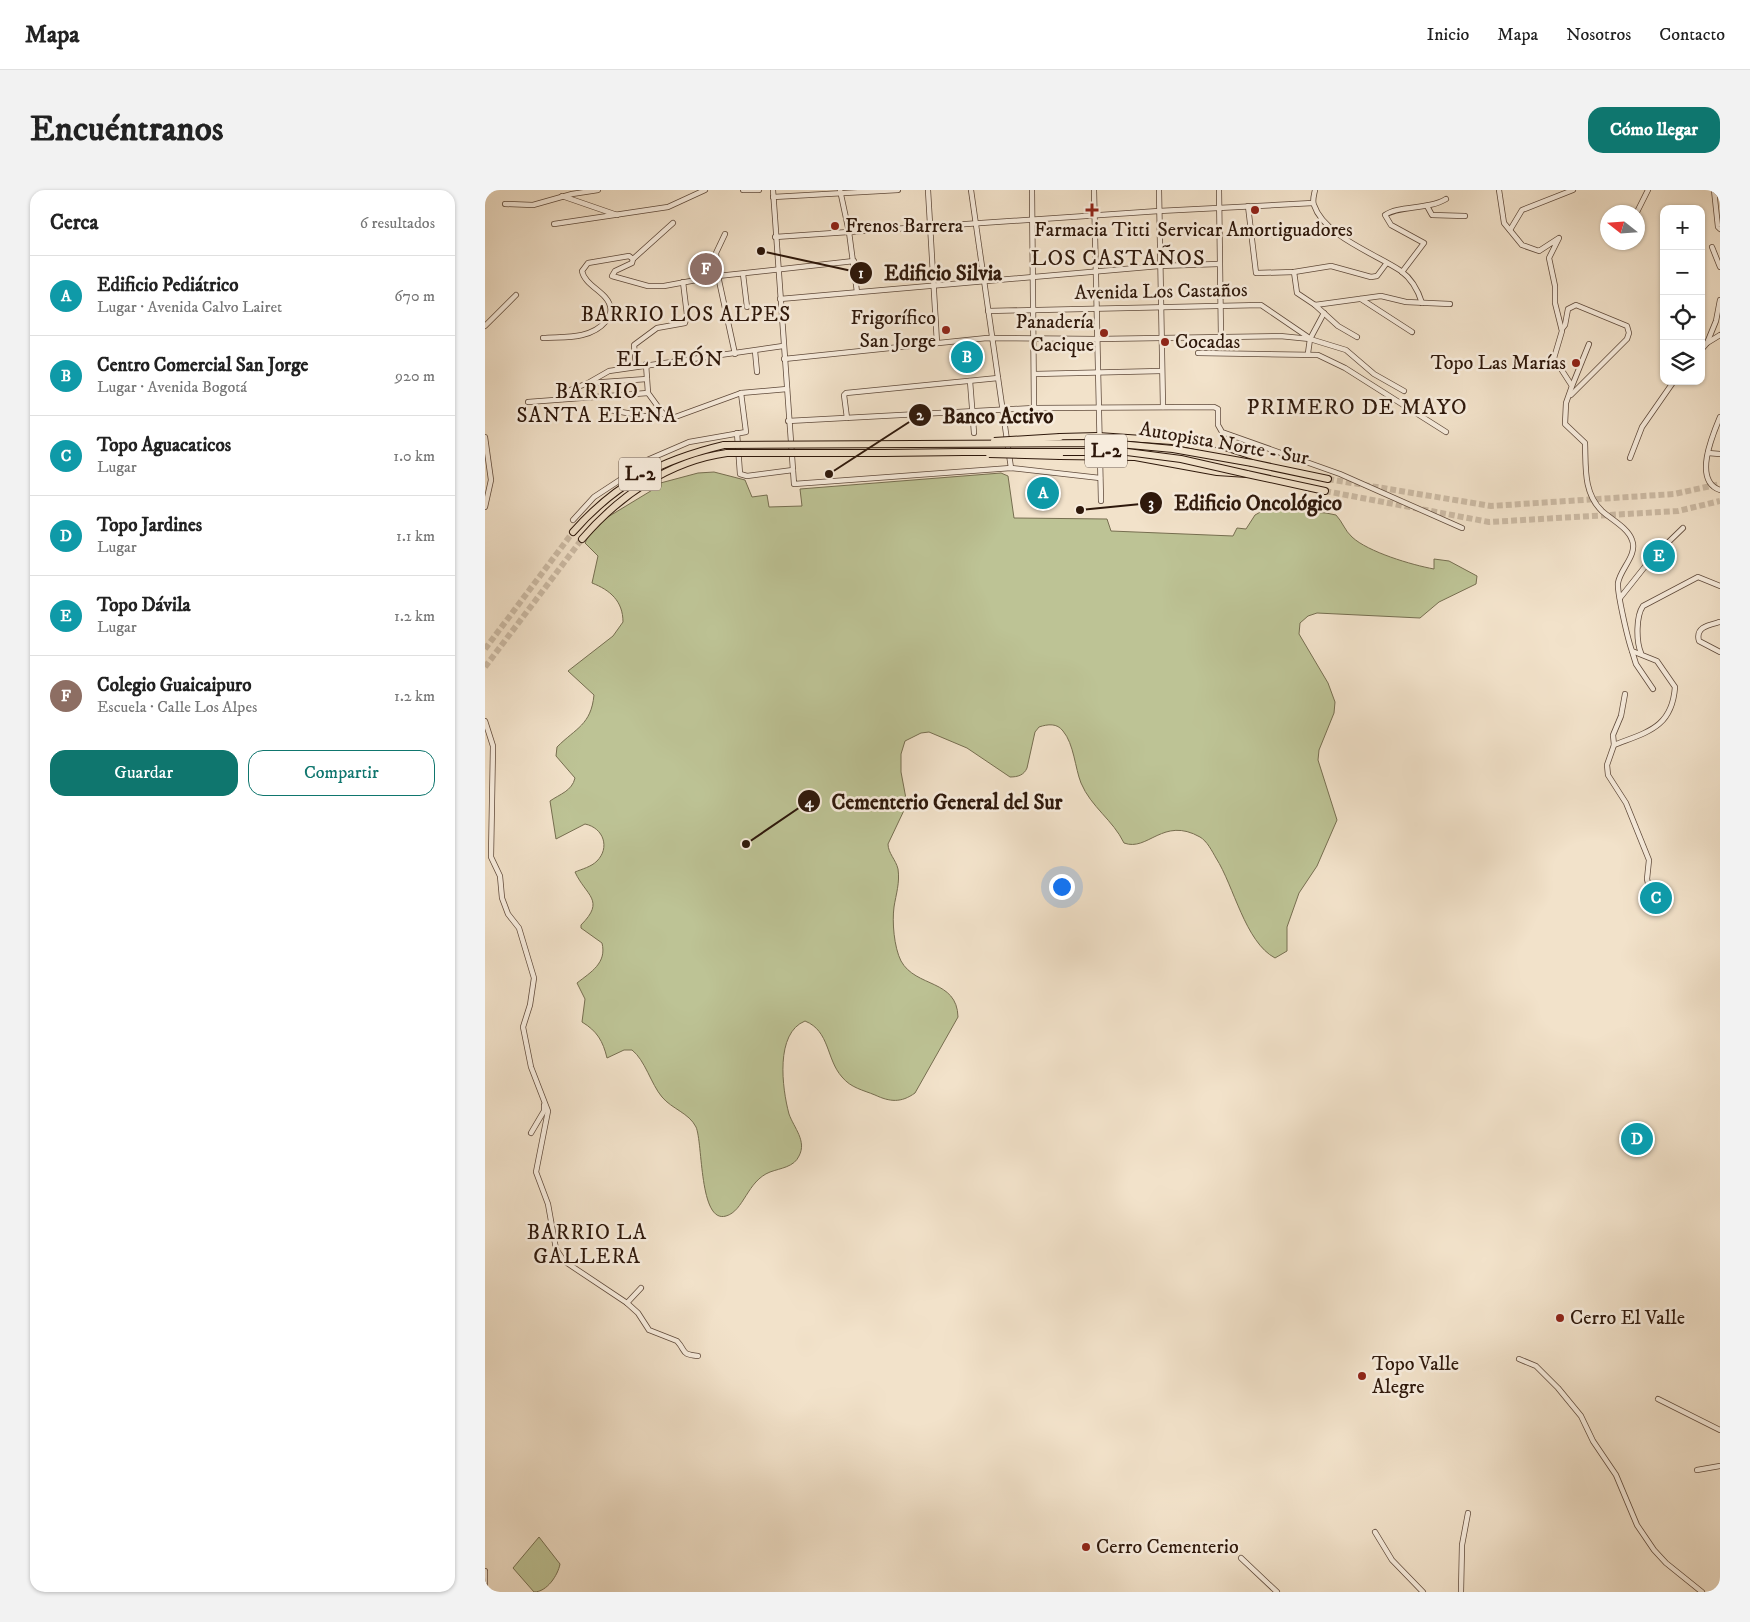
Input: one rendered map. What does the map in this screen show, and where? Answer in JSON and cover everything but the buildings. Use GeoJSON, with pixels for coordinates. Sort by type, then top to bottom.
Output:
{"type":"FeatureCollection","features":[{"type":"Feature","properties":{"kind":"highway"},"geometry":{"type":"LineString","coordinates":[[981,444],[1008,439],[1098,436],[1160,440],[1209,448],[1252,464]]}},
{"type":"Feature","properties":{"kind":"highway","name":"Autopista Norte - Sur"},"geometry":{"type":"LineString","coordinates":[[573,532],[604,502],[632,479],[673,459],[724,445],[1135,445],[1194,452],[1328,479]]}},
{"type":"Feature","properties":{"kind":"highway"},"geometry":{"type":"LineString","coordinates":[[963,452],[1005,456],[1099,455],[1156,460],[1217,472],[1247,474]]}},
{"type":"Feature","properties":{"kind":"highway","name":"Autopista Norte - Sur"},"geometry":{"type":"LineString","coordinates":[[582,540],[606,514],[651,481],[696,460],[727,453],[1127,452],[1181,459],[1325,491]]}},
{"type":"Feature","properties":{"kind":"street"},"geometry":{"type":"LineString","coordinates":[[505,204],[533,205],[562,196],[598,190]]}},
{"type":"Feature","properties":{"kind":"street"},"geometry":{"type":"LineString","coordinates":[[554,224],[619,216],[668,207],[705,190]]}},
{"type":"Feature","properties":{"kind":"street"},"geometry":{"type":"LineString","coordinates":[[743,190],[759,190]]}},
{"type":"Feature","properties":{"kind":"street"},"geometry":{"type":"LineString","coordinates":[[773,190],[794,484],[1011,468],[1100,478]]}},
{"type":"Feature","properties":{"kind":"street"},"geometry":{"type":"LineString","coordinates":[[773,197],[898,190]]}},
{"type":"Feature","properties":{"kind":"street"},"geometry":{"type":"LineString","coordinates":[[928,190],[937,343]]}},
{"type":"Feature","properties":{"kind":"street"},"geometry":{"type":"LineString","coordinates":[[971,190],[1011,468]]}},
{"type":"Feature","properties":{"kind":"street"},"geometry":{"type":"LineString","coordinates":[[1032,190],[1034,408]]}},
{"type":"Feature","properties":{"kind":"street"},"geometry":{"type":"LineString","coordinates":[[1094,190],[1098,339],[1098,436],[1101,501]]}},
{"type":"Feature","properties":{"kind":"street"},"geometry":{"type":"LineString","coordinates":[[1159,190],[1159,307],[1163,408]]}},
{"type":"Feature","properties":{"kind":"street"},"geometry":{"type":"LineString","coordinates":[[1219,190],[1218,264],[1221,338]]}},
{"type":"Feature","properties":{"kind":"street"},"geometry":{"type":"LineString","coordinates":[[1315,190],[1313,203],[1320,218],[1335,231],[1386,264],[1402,272],[1418,289],[1422,302]]}},
{"type":"Feature","properties":{"kind":"street"},"geometry":{"type":"LineString","coordinates":[[1499,190],[1502,217],[1522,245],[1534,251],[1544,248],[1559,238],[1550,254],[1548,263],[1555,286],[1555,303],[1562,328]]}},
{"type":"Feature","properties":{"kind":"street"},"geometry":{"type":"LineString","coordinates":[[1510,230],[1522,210],[1573,190]]}},
{"type":"Feature","properties":{"kind":"street"},"geometry":{"type":"LineString","coordinates":[[1640,205],[1648,190]]}},
{"type":"Feature","properties":{"kind":"street"},"geometry":{"type":"LineString","coordinates":[[1714,190],[1719,228]]}},
{"type":"Feature","properties":{"kind":"street"},"geometry":{"type":"LineString","coordinates":[[840,192],[854,261],[857,292]]}},
{"type":"Feature","properties":{"kind":"street"},"geometry":{"type":"LineString","coordinates":[[562,196],[619,216]]}},
{"type":"Feature","properties":{"kind":"street"},"geometry":{"type":"LineString","coordinates":[[1402,272],[1424,243],[1391,225],[1385,215],[1398,210],[1427,206],[1446,199]]}},
{"type":"Feature","properties":{"kind":"street"},"geometry":{"type":"LineString","coordinates":[[775,237],[1159,210],[1313,203]]}},
{"type":"Feature","properties":{"kind":"street"},"geometry":{"type":"LineString","coordinates":[[1248,206],[1256,272],[1294,272],[1331,266],[1371,277],[1377,276],[1386,264]]}},
{"type":"Feature","properties":{"kind":"street"},"geometry":{"type":"LineString","coordinates":[[1427,206],[1432,215],[1465,216]]}},
{"type":"Feature","properties":{"kind":"street"},"geometry":{"type":"LineString","coordinates":[[673,223],[633,259],[632,263],[615,271],[612,276],[649,286],[663,286],[718,276],[854,261]]}},
{"type":"Feature","properties":{"kind":"street"},"geometry":{"type":"LineString","coordinates":[[1251,235],[1335,231]]}},
{"type":"Feature","properties":{"kind":"street"},"geometry":{"type":"LineString","coordinates":[[725,234],[716,253],[718,276],[735,354]]}},
{"type":"Feature","properties":{"kind":"street"},"geometry":{"type":"LineString","coordinates":[[1712,247],[1720,267]]}},
{"type":"Feature","properties":{"kind":"street"},"geometry":{"type":"LineString","coordinates":[[543,338],[579,336],[604,324],[609,319],[610,306],[605,297],[583,276],[584,267],[588,263],[615,258],[629,256],[633,259]]}},
{"type":"Feature","properties":{"kind":"street"},"geometry":{"type":"LineString","coordinates":[[780,299],[1033,276],[1159,266],[1218,264]]}},
{"type":"Feature","properties":{"kind":"street"},"geometry":{"type":"LineString","coordinates":[[1294,272],[1297,293],[1315,305],[1338,326],[1357,337]]}},
{"type":"Feature","properties":{"kind":"street"},"geometry":{"type":"LineString","coordinates":[[743,274],[747,308]]}},
{"type":"Feature","properties":{"kind":"street"},"geometry":{"type":"LineString","coordinates":[[636,366],[634,345],[657,328],[685,323],[687,315],[683,282]]}},
{"type":"Feature","properties":{"kind":"street"},"geometry":{"type":"LineString","coordinates":[[485,326],[516,295]]}},
{"type":"Feature","properties":{"kind":"street"},"geometry":{"type":"LineString","coordinates":[[1315,305],[1381,296],[1450,304]]}},
{"type":"Feature","properties":{"kind":"street"},"geometry":{"type":"LineString","coordinates":[[1361,299],[1412,332]]}},
{"type":"Feature","properties":{"kind":"street"},"geometry":{"type":"LineString","coordinates":[[1707,343],[1717,316],[1720,300]]}},
{"type":"Feature","properties":{"kind":"street"},"geometry":{"type":"LineString","coordinates":[[1570,396],[1627,339],[1629,329],[1627,326],[1576,305],[1568,308],[1565,325],[1562,328],[1554,358],[1572,386]]}},
{"type":"Feature","properties":{"kind":"street","name":"Avenida Los Castaños"},"geometry":{"type":"LineString","coordinates":[[987,311],[1266,306],[1310,338]]}},
{"type":"Feature","properties":{"kind":"street"},"geometry":{"type":"LineString","coordinates":[[1308,353],[1310,338],[1324,313]]}},
{"type":"Feature","properties":{"kind":"street"},"geometry":{"type":"LineString","coordinates":[[1705,345],[1720,335]]}},
{"type":"Feature","properties":{"kind":"street"},"geometry":{"type":"LineString","coordinates":[[784,359],[992,339],[1280,336],[1310,338],[1353,354],[1374,374],[1404,391]]}},
{"type":"Feature","properties":{"kind":"street"},"geometry":{"type":"LineString","coordinates":[[1589,344],[1572,386],[1564,416],[1565,424],[1585,443],[1585,476],[1592,496],[1600,509],[1625,529],[1633,543],[1632,553],[1618,583],[1620,598],[1636,664],[1653,689]]}},
{"type":"Feature","properties":{"kind":"street"},"geometry":{"type":"LineString","coordinates":[[562,399],[565,392],[588,383],[609,371],[646,364],[735,354],[783,346]]}},
{"type":"Feature","properties":{"kind":"street"},"geometry":{"type":"LineString","coordinates":[[755,351],[757,372]]}},
{"type":"Feature","properties":{"kind":"street"},"geometry":{"type":"LineString","coordinates":[[1198,353],[1308,353],[1318,355],[1345,368],[1446,432]]}},
{"type":"Feature","properties":{"kind":"street"},"geometry":{"type":"LineString","coordinates":[[646,364],[648,393],[667,420]]}},
{"type":"Feature","properties":{"kind":"street"},"geometry":{"type":"LineString","coordinates":[[1035,374],[1161,371]]}},
{"type":"Feature","properties":{"kind":"street"},"geometry":{"type":"LineString","coordinates":[[847,418],[844,395],[846,392],[998,378]]}},
{"type":"Feature","properties":{"kind":"street"},"geometry":{"type":"LineString","coordinates":[[588,383],[647,379]]}},
{"type":"Feature","properties":{"kind":"street"},"geometry":{"type":"LineString","coordinates":[[970,381],[974,432]]}},
{"type":"Feature","properties":{"kind":"street"},"geometry":{"type":"LineString","coordinates":[[1630,458],[1642,427],[1670,385]]}},
{"type":"Feature","properties":{"kind":"street"},"geometry":{"type":"LineString","coordinates":[[604,410],[667,420],[741,394],[787,388]]}},
{"type":"Feature","properties":{"kind":"street"},"geometry":{"type":"LineString","coordinates":[[527,402],[648,393]]}},
{"type":"Feature","properties":{"kind":"street"},"geometry":{"type":"LineString","coordinates":[[573,520],[594,497],[626,476],[638,464],[689,442],[746,432],[741,394]]}},
{"type":"Feature","properties":{"kind":"street"},"geometry":{"type":"LineString","coordinates":[[789,421],[1034,408],[1214,407],[1218,409],[1218,425],[1222,432],[1340,474],[1462,528]]}},
{"type":"Feature","properties":{"kind":"street"},"geometry":{"type":"LineString","coordinates":[[1720,417],[1708,453],[1706,474],[1710,484],[1720,490]]}},
{"type":"Feature","properties":{"kind":"street"},"geometry":{"type":"LineString","coordinates":[[737,433],[740,474],[747,476],[793,470]]}},
{"type":"Feature","properties":{"kind":"street"},"geometry":{"type":"LineString","coordinates":[[485,437],[491,480],[485,507]]}},
{"type":"Feature","properties":{"kind":"street"},"geometry":{"type":"LineString","coordinates":[[1708,453],[1720,454]]}},
{"type":"Feature","properties":{"kind":"street"},"geometry":{"type":"LineString","coordinates":[[1620,598],[1651,559],[1683,528]]}},
{"type":"Feature","properties":{"kind":"street"},"geometry":{"type":"LineString","coordinates":[[1641,653],[1638,644],[1638,613],[1643,606],[1698,577],[1720,586]]}},
{"type":"Feature","properties":{"kind":"street"},"geometry":{"type":"LineString","coordinates":[[1720,622],[1705,626],[1699,631],[1697,636],[1699,641],[1720,652]]}},
{"type":"Feature","properties":{"kind":"street"},"geometry":{"type":"LineString","coordinates":[[1614,745],[1661,724],[1672,706],[1675,687],[1671,680],[1657,661],[1632,651]]}},
{"type":"Feature","properties":{"kind":"street"},"geometry":{"type":"LineString","coordinates":[[1625,694],[1621,716],[1613,735],[1614,745],[1607,765],[1608,775],[1626,803],[1649,860],[1647,879],[1652,900]]}},
{"type":"Feature","properties":{"kind":"street"},"geometry":{"type":"LineString","coordinates":[[485,721],[493,746],[491,854],[500,876],[502,898],[508,914],[519,928],[533,975],[530,1005],[523,1027],[529,1062],[549,1114],[536,1172],[548,1204],[556,1249],[564,1261],[627,1303],[638,1313],[649,1330],[677,1341],[683,1353],[698,1356]]}},
{"type":"Feature","properties":{"kind":"street"},"geometry":{"type":"LineString","coordinates":[[531,1133],[545,1108],[541,1091]]}},
{"type":"Feature","properties":{"kind":"street"},"geometry":{"type":"LineString","coordinates":[[627,1303],[641,1288]]}},
{"type":"Feature","properties":{"kind":"street"},"geometry":{"type":"LineString","coordinates":[[1519,1358],[1536,1366],[1559,1388],[1581,1416],[1593,1441],[1616,1475],[1627,1506],[1650,1544],[1666,1563],[1702,1592]]}},
{"type":"Feature","properties":{"kind":"street"},"geometry":{"type":"LineString","coordinates":[[1659,1399],[1720,1430]]}},
{"type":"Feature","properties":{"kind":"street"},"geometry":{"type":"LineString","coordinates":[[1697,1470],[1720,1466]]}},
{"type":"Feature","properties":{"kind":"street"},"geometry":{"type":"LineString","coordinates":[[1461,1592],[1462,1545],[1468,1513]]}},
{"type":"Feature","properties":{"kind":"street"},"geometry":{"type":"LineString","coordinates":[[1375,1532],[1392,1560],[1423,1592]]}},
{"type":"Feature","properties":{"kind":"street"},"geometry":{"type":"LineString","coordinates":[[1241,1558],[1277,1592]]}},
{"type":"Feature","properties":{"kind":"street"},"geometry":{"type":"LineString","coordinates":[[485,1571],[485,1587]]}},
{"type":"Feature","properties":{"kind":"green space"},"geometry":{"type":"Polygon","coordinates":[[[714,472],[745,480],[752,497],[767,495],[769,507],[802,506],[800,489],[1001,473],[1008,476],[1014,518],[1107,519],[1111,531],[1233,536],[1237,528],[1246,529],[1255,515],[1266,509],[1326,513],[1336,515],[1350,535],[1368,548],[1403,561],[1434,569],[1434,559],[1449,561],[1477,576],[1476,584],[1439,602],[1420,618],[1317,613],[1308,616],[1300,623],[1299,634],[1328,683],[1335,702],[1334,713],[1319,750],[1318,760],[1337,820],[1317,866],[1299,893],[1287,927],[1287,951],[1275,958],[1256,940],[1248,927],[1222,870],[1203,839],[1187,832],[1176,830],[1166,832],[1141,843],[1124,843],[1114,827],[1085,792],[1070,742],[1063,731],[1055,725],[1039,727],[1035,732],[1026,770],[1022,774],[1013,777],[1010,777],[967,748],[929,732],[921,733],[905,741],[901,754],[901,772],[907,804],[888,844],[898,869],[898,884],[893,913],[895,942],[901,961],[908,970],[951,996],[956,1005],[958,1017],[915,1093],[900,1100],[880,1097],[849,1084],[837,1070],[819,1031],[805,1021],[795,1027],[785,1049],[783,1076],[789,1114],[802,1145],[799,1156],[791,1165],[762,1176],[732,1213],[726,1216],[717,1215],[711,1208],[706,1196],[698,1136],[693,1122],[662,1097],[637,1054],[632,1050],[624,1050],[607,1058],[599,1037],[582,1022],[585,999],[577,983],[597,966],[603,950],[602,943],[581,928],[581,925],[592,910],[593,904],[575,872],[597,861],[601,856],[604,845],[601,834],[592,826],[585,824],[556,839],[550,801],[565,792],[575,778],[556,756],[557,747],[586,720],[590,713],[594,695],[568,671],[613,636],[623,622],[618,602],[610,593],[592,583],[598,556],[585,543],[593,526],[654,489],[653,485],[698,473],[714,472]]]}},
{"type":"Feature","properties":{"kind":"green space"},"geometry":{"type":"Polygon","coordinates":[[[539,1537],[560,1564],[551,1582],[543,1589],[534,1592],[513,1568],[539,1537]]]}},
{"type":"Feature","properties":{"kind":"tunnel"},"geometry":{"type":"LineString","coordinates":[[1328,479],[1491,506],[1674,494],[1720,484]]}},
{"type":"Feature","properties":{"kind":"tunnel"},"geometry":{"type":"LineString","coordinates":[[1325,491],[1489,522],[1678,511],[1720,501]]}},
{"type":"Feature","properties":{"kind":"tunnel"},"geometry":{"type":"LineString","coordinates":[[485,649],[573,532]]}},
{"type":"Feature","properties":{"kind":"tunnel"},"geometry":{"type":"LineString","coordinates":[[485,667],[582,539]]}},
{"type":"Feature","properties":{"kind":"place","name":"Farmacia Titti"},"geometry":{"type":"Point","coordinates":[1092,210]}},
{"type":"Feature","properties":{"kind":"place","name":"Servicar Amortiguadores"},"geometry":{"type":"Point","coordinates":[1255,210]}},
{"type":"Feature","properties":{"kind":"place","name":"Frenos Barrera"},"geometry":{"type":"Point","coordinates":[835,226]}},
{"type":"Feature","properties":{"kind":"place","name":"Edificio Silvia"},"geometry":{"type":"Point","coordinates":[761,251]}},
{"type":"Feature","properties":{"kind":"place","name":"Colegio Guaicaipuro"},"geometry":{"type":"Point","coordinates":[706,269]}},
{"type":"Feature","properties":{"kind":"place","name":"Frigorífico San Jorge"},"geometry":{"type":"Point","coordinates":[946,330]}},
{"type":"Feature","properties":{"kind":"place","name":"Panadería Cacique"},"geometry":{"type":"Point","coordinates":[1104,333]}},
{"type":"Feature","properties":{"kind":"place","name":"Cocadas"},"geometry":{"type":"Point","coordinates":[1165,342]}},
{"type":"Feature","properties":{"kind":"place","name":"Centro Comercial San Jorge"},"geometry":{"type":"Point","coordinates":[967,357]}},
{"type":"Feature","properties":{"kind":"place","name":"Topo Las Marías"},"geometry":{"type":"Point","coordinates":[1576,363]}},
{"type":"Feature","properties":{"kind":"place","name":"Banco Activo"},"geometry":{"type":"Point","coordinates":[829,474]}},
{"type":"Feature","properties":{"kind":"place","name":"Edificio Pediátrico"},"geometry":{"type":"Point","coordinates":[1043,493]}},
{"type":"Feature","properties":{"kind":"place","name":"Edificio Oncológico"},"geometry":{"type":"Point","coordinates":[1080,510]}},
{"type":"Feature","properties":{"kind":"place","name":"Topo Dávila"},"geometry":{"type":"Point","coordinates":[1659,556]}},
{"type":"Feature","properties":{"kind":"place","name":"Cementerio General del Sur"},"geometry":{"type":"Point","coordinates":[746,844]}},
{"type":"Feature","properties":{"kind":"place","name":"Topo Aguacaticos"},"geometry":{"type":"Point","coordinates":[1656,898]}},
{"type":"Feature","properties":{"kind":"place","name":"Topo Jardines"},"geometry":{"type":"Point","coordinates":[1637,1139]}},
{"type":"Feature","properties":{"kind":"place","name":"Cerro El Valle"},"geometry":{"type":"Point","coordinates":[1560,1318]}},
{"type":"Feature","properties":{"kind":"place","name":"Topo Valle Alegre"},"geometry":{"type":"Point","coordinates":[1362,1376]}},
{"type":"Feature","properties":{"kind":"place","name":"Cerro Cementerio"},"geometry":{"type":"Point","coordinates":[1086,1547]}},
{"type":"Feature","properties":{"kind":"district","name":"LOS CASTAÑOS"},"geometry":{"type":"Point","coordinates":[1118,258]}},
{"type":"Feature","properties":{"kind":"district","name":"BARRIO LOS ALPES"},"geometry":{"type":"Point","coordinates":[686,315]}},
{"type":"Feature","properties":{"kind":"district","name":"EL LEÓN"},"geometry":{"type":"Point","coordinates":[670,359]}},
{"type":"Feature","properties":{"kind":"district","name":"BARRIO SANTA ELENA"},"geometry":{"type":"Point","coordinates":[597,404]}},
{"type":"Feature","properties":{"kind":"district","name":"PRIMERO DE MAYO"},"geometry":{"type":"Point","coordinates":[1357,407]}},
{"type":"Feature","properties":{"kind":"district","name":"BARRIO LA GALLERA"},"geometry":{"type":"Point","coordinates":[587,1245]}}]}
